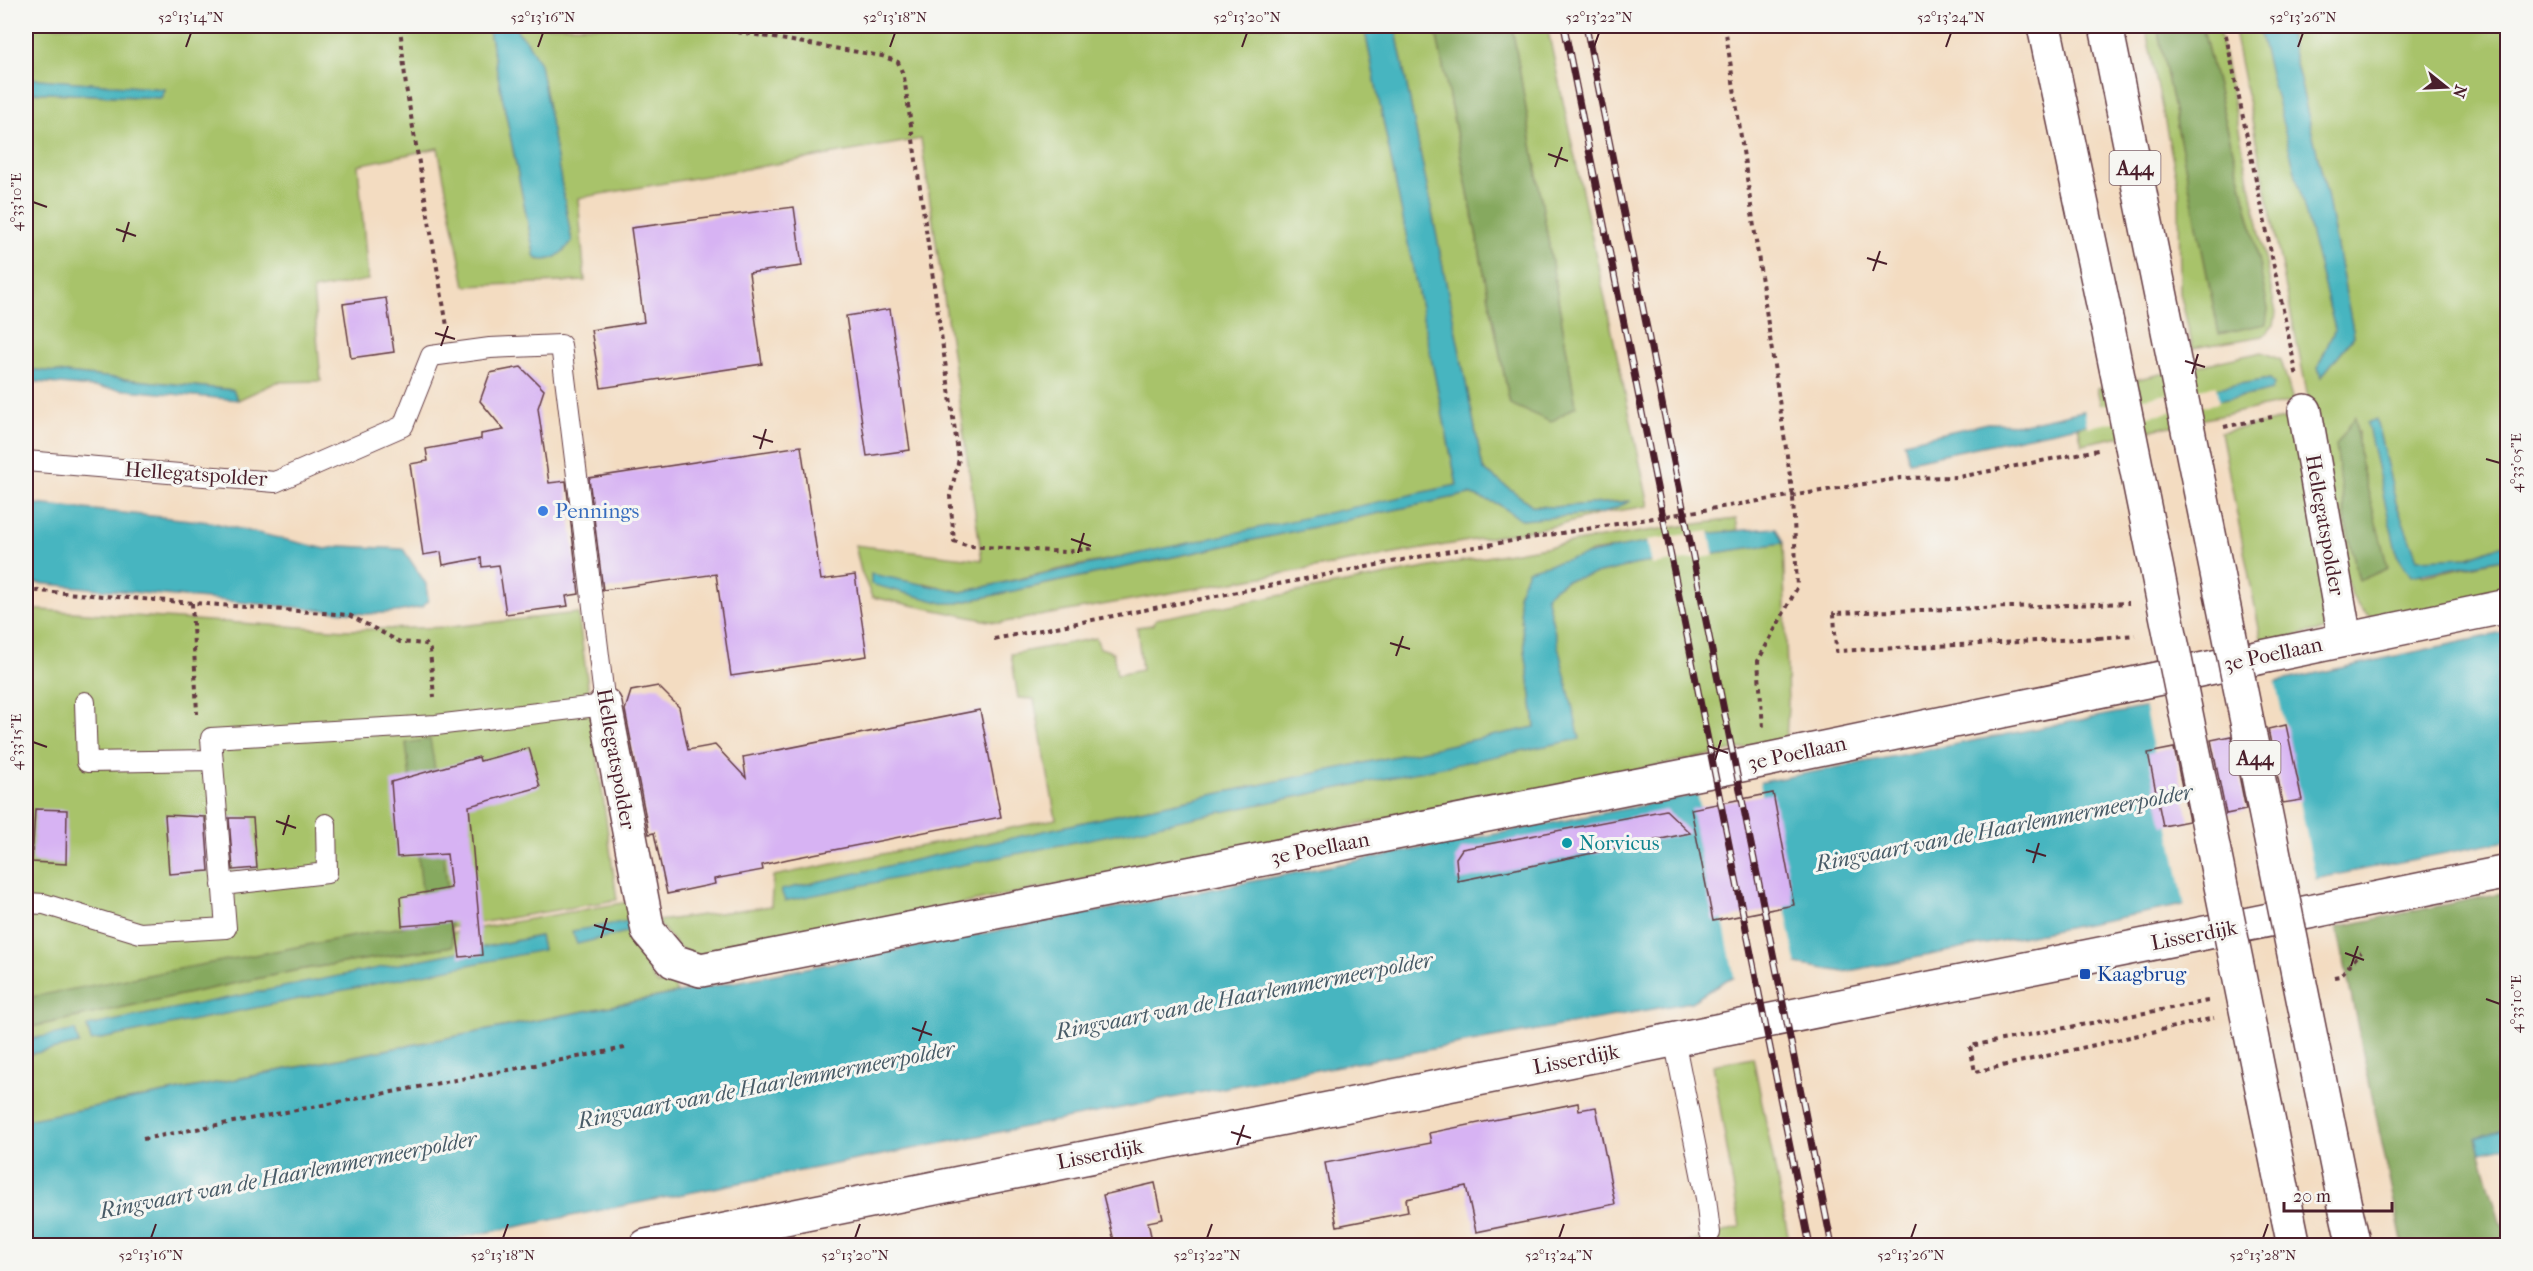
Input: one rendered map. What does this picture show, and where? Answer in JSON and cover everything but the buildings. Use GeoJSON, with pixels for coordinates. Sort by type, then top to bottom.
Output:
{"type":"FeatureCollection","features":[{"type":"Feature","properties":{"kind":"main road","name":"A44"},"geometry":{"type":"LineString","coordinates":[[2044,26],[2107,322],[2291,1231]]}},
{"type":"Feature","properties":{"kind":"main road","name":"A44"},"geometry":{"type":"LineString","coordinates":[[2106,26],[2354,1245]]}},
{"type":"Feature","properties":{"kind":"main road","name":"Hellegatspolder"},"geometry":{"type":"LineString","coordinates":[[2305,411],[2345,639]]}},
{"type":"Feature","properties":{"kind":"main road","name":"3e Poellaan"},"geometry":{"type":"LineString","coordinates":[[979,915],[1766,760],[2508,606]]}},
{"type":"Feature","properties":{"kind":"main road","name":"Hellegatspolder"},"geometry":{"type":"LineString","coordinates":[[605,705],[648,931],[673,961],[701,970],[979,915]]}},
{"type":"Feature","properties":{"kind":"main road","name":"Lisserdijk"},"geometry":{"type":"LineString","coordinates":[[645,1245],[2508,872]]}},
{"type":"Feature","properties":{"kind":"lane","name":"Hellegatspolder"},"geometry":{"type":"LineString","coordinates":[[26,460],[275,482],[403,426],[431,356],[561,345],[605,705]]}},
{"type":"Feature","properties":{"kind":"lane"},"geometry":{"type":"LineString","coordinates":[[85,702],[87,762],[212,760]]}},
{"type":"Feature","properties":{"kind":"lane"},"geometry":{"type":"LineString","coordinates":[[26,903],[44,904],[140,933],[226,928],[211,738],[436,725],[605,705]]}},
{"type":"Feature","properties":{"kind":"lane"},"geometry":{"type":"LineString","coordinates":[[222,885],[327,873],[326,824]]}},
{"type":"Feature","properties":{"kind":"lane"},"geometry":{"type":"LineString","coordinates":[[1674,1039],[1706,1198],[1710,1233]]}},
{"type":"Feature","properties":{"kind":"path"},"geometry":{"type":"LineString","coordinates":[[400,26],[406,87],[452,353]]}},
{"type":"Feature","properties":{"kind":"path"},"geometry":{"type":"LineString","coordinates":[[702,26],[882,56],[898,62],[904,77],[959,459],[950,496],[954,541],[969,546],[1066,552],[1095,548]]}},
{"type":"Feature","properties":{"kind":"path"},"geometry":{"type":"LineString","coordinates":[[1725,26],[1793,498],[1797,588],[1758,661],[1766,760]]}},
{"type":"Feature","properties":{"kind":"path"},"geometry":{"type":"LineString","coordinates":[[2212,429],[2305,411],[2224,26]]}},
{"type":"Feature","properties":{"kind":"path"},"geometry":{"type":"LineString","coordinates":[[994,639],[1444,552],[1793,498],[1901,478],[1959,477],[2109,448]]}},
{"type":"Feature","properties":{"kind":"path"},"geometry":{"type":"LineString","coordinates":[[26,590],[349,615],[400,642],[426,644],[430,650],[436,725]]}},
{"type":"Feature","properties":{"kind":"path"},"geometry":{"type":"LineString","coordinates":[[192,603],[198,727],[211,738]]}},
{"type":"Feature","properties":{"kind":"path"},"geometry":{"type":"LineString","coordinates":[[2099,638],[1836,651],[1834,614],[2130,603],[2133,615]]}},
{"type":"Feature","properties":{"kind":"path"},"geometry":{"type":"LineString","coordinates":[[2135,626],[2137,638]]}},
{"type":"Feature","properties":{"kind":"path"},"geometry":{"type":"LineString","coordinates":[[2329,978],[2340,976],[2361,952]]}},
{"type":"Feature","properties":{"kind":"path"},"geometry":{"type":"LineString","coordinates":[[2212,994],[2217,1017],[1975,1072],[1970,1046],[2213,1000]]}},
{"type":"Feature","properties":{"kind":"path"},"geometry":{"type":"LineString","coordinates":[[143,1139],[625,1048]]}},
{"type":"Feature","properties":{"kind":"green space"},"geometry":{"type":"Polygon","coordinates":[[[26,26],[488,26],[535,258],[539,260],[572,242],[540,65],[528,43],[513,26],[1364,26],[1457,485],[961,592],[924,583],[958,603],[1469,494],[1498,504],[1523,520],[1629,501],[1553,507],[1533,506],[1483,469],[1395,26],[1435,26],[1510,404],[1576,406],[1512,26],[1547,26],[1649,506],[1604,513],[1560,525],[999,623],[872,597],[861,571],[855,545],[982,560],[921,139],[578,198],[585,281],[465,286],[438,148],[358,165],[368,280],[313,290],[321,381],[277,382],[238,400],[233,390],[26,369],[26,92],[161,98],[165,90],[26,78],[26,26]]]}},
{"type":"Feature","properties":{"kind":"green space"},"geometry":{"type":"Polygon","coordinates":[[[1435,26],[1512,26],[1576,406],[1551,422],[1510,404],[1435,26]]]}},
{"type":"Feature","properties":{"kind":"green space"},"geometry":{"type":"Polygon","coordinates":[[[2145,26],[2157,26],[2219,333],[2252,228],[2202,26],[2218,26],[2276,313],[2274,325],[2263,336],[2193,348],[2180,293],[2179,190],[2145,26]]]}},
{"type":"Feature","properties":{"kind":"green space"},"geometry":{"type":"Polygon","coordinates":[[[2157,26],[2202,26],[2252,228],[2268,309],[2266,324],[2219,334],[2157,26]]]}},
{"type":"Feature","properties":{"kind":"green space"},"geometry":{"type":"Polygon","coordinates":[[[2233,26],[2258,26],[2270,67],[2335,329],[2318,367],[2321,377],[2354,336],[2327,195],[2287,26],[2507,26],[2507,543],[2469,557],[2417,560],[2396,503],[2376,420],[2397,555],[2423,576],[2507,558],[2507,597],[2377,619],[2357,605],[2342,566],[2233,26]],[[2358,431],[2346,524],[2359,581],[2358,431]]]}},
{"type":"Feature","properties":{"kind":"green space"},"geometry":{"type":"Polygon","coordinates":[[[2262,352],[2281,360],[2293,401],[2082,444],[2078,426],[2260,393],[2270,379],[2101,407],[2097,388],[2262,352]]]}},
{"type":"Feature","properties":{"kind":"green space"},"geometry":{"type":"Polygon","coordinates":[[[2355,417],[2360,460],[2388,568],[2359,581],[2346,524],[2336,445],[2355,417]]]}},
{"type":"Feature","properties":{"kind":"green space"},"geometry":{"type":"Polygon","coordinates":[[[2293,418],[2331,618],[2324,630],[2262,643],[2221,432],[2293,418]]]}},
{"type":"Feature","properties":{"kind":"green space"},"geometry":{"type":"Polygon","coordinates":[[[1736,519],[1738,530],[1591,552],[1518,595],[1535,727],[1102,818],[782,890],[1579,739],[1546,595],[1565,581],[1638,564],[1783,543],[1788,705],[1786,740],[700,956],[679,948],[657,921],[771,906],[773,876],[1056,819],[1034,699],[1018,698],[1011,654],[1096,638],[1100,648],[1113,652],[1117,675],[1142,670],[1137,627],[1152,625],[1156,619],[1518,552],[1736,519]]]}},
{"type":"Feature","properties":{"kind":"green space"},"geometry":{"type":"Polygon","coordinates":[[[26,609],[346,630],[451,627],[578,613],[617,900],[26,999],[26,609]]]}},
{"type":"Feature","properties":{"kind":"green space"},"geometry":{"type":"Polygon","coordinates":[[[430,739],[436,776],[453,946],[298,970],[26,1028],[26,998],[402,927],[418,921],[424,909],[406,743],[430,739]]]}},
{"type":"Feature","properties":{"kind":"green space"},"geometry":{"type":"Polygon","coordinates":[[[2507,892],[2507,1128],[2476,1139],[2500,1222],[2507,1229],[2507,1245],[2403,1245],[2337,927],[2507,892]]]}},
{"type":"Feature","properties":{"kind":"green space"},"geometry":{"type":"Polygon","coordinates":[[[633,901],[651,976],[658,984],[673,983],[677,993],[26,1120],[26,1055],[79,1044],[75,1031],[26,1040],[26,1028],[298,970],[452,946],[452,933],[633,901]],[[540,936],[87,1027],[91,1041],[543,949],[540,936]]]}},
{"type":"Feature","properties":{"kind":"green space"},"geometry":{"type":"Polygon","coordinates":[[[1753,1057],[1790,1245],[1678,1246],[1740,1227],[1713,1065],[1753,1057]]]}},
{"type":"Feature","properties":{"kind":"water"},"geometry":{"type":"Polygon","coordinates":[[[488,26],[513,26],[528,43],[540,64],[572,242],[551,259],[535,258],[488,26]]]}},
{"type":"Feature","properties":{"kind":"water"},"geometry":{"type":"Polygon","coordinates":[[[1364,26],[1395,26],[1483,469],[1533,506],[1553,507],[1631,501],[1604,513],[1522,520],[1498,504],[1469,494],[957,603],[943,603],[871,584],[871,574],[961,592],[1457,485],[1364,26]]]}},
{"type":"Feature","properties":{"kind":"water"},"geometry":{"type":"Polygon","coordinates":[[[2258,26],[2287,26],[2327,195],[2354,336],[2321,377],[2318,367],[2335,329],[2258,26]]]}},
{"type":"Feature","properties":{"kind":"water"},"geometry":{"type":"Polygon","coordinates":[[[26,78],[165,89],[161,98],[26,92],[26,78]]]}},
{"type":"Feature","properties":{"kind":"water"},"geometry":{"type":"Polygon","coordinates":[[[26,369],[233,390],[238,400],[26,381],[26,369]]]}},
{"type":"Feature","properties":{"kind":"water"},"geometry":{"type":"Polygon","coordinates":[[[2270,379],[2274,384],[2272,390],[2260,393],[2078,426],[1909,461],[1904,442],[1987,423],[2024,424],[2101,407],[2270,379]]]}},
{"type":"Feature","properties":{"kind":"water"},"geometry":{"type":"Polygon","coordinates":[[[2376,419],[2396,503],[2417,559],[2469,557],[2507,543],[2507,558],[2411,576],[2397,555],[2367,423],[2376,419]]]}},
{"type":"Feature","properties":{"kind":"water"},"geometry":{"type":"Polygon","coordinates":[[[26,503],[210,522],[326,549],[341,546],[403,549],[426,584],[428,600],[422,607],[397,612],[366,614],[26,582],[26,503]]]}},
{"type":"Feature","properties":{"kind":"water"},"geometry":{"type":"Polygon","coordinates":[[[1776,528],[1783,543],[1638,564],[1565,581],[1546,595],[1580,739],[785,901],[781,890],[1102,818],[1535,727],[1518,595],[1528,570],[1589,554],[1651,542],[1713,533],[1776,528]]]}},
{"type":"Feature","properties":{"kind":"water","name":"Ringvaart van de Haarlemmermeerpolder"},"geometry":{"type":"Polygon","coordinates":[[[2507,632],[2507,841],[1844,972],[1796,964],[1728,979],[1691,1002],[1289,1075],[423,1245],[26,1245],[26,1120],[2281,681],[2507,632]]]}},
{"type":"Feature","properties":{"kind":"water"},"geometry":{"type":"Polygon","coordinates":[[[628,921],[631,931],[577,944],[572,931],[628,921]]]}},
{"type":"Feature","properties":{"kind":"water"},"geometry":{"type":"Polygon","coordinates":[[[540,936],[543,950],[91,1041],[87,1026],[540,936]]]}},
{"type":"Feature","properties":{"kind":"water"},"geometry":{"type":"Polygon","coordinates":[[[75,1030],[79,1044],[26,1055],[26,1040],[75,1030]]]}},
{"type":"Feature","properties":{"kind":"water"},"geometry":{"type":"Polygon","coordinates":[[[2507,1128],[2507,1147],[2480,1152],[2476,1138],[2507,1128]]]}},
{"type":"Feature","properties":{"kind":"pier"},"geometry":{"type":"Polygon","coordinates":[[[2216,386],[2219,403],[2087,427],[2084,408],[2216,386]]]}},
{"type":"Feature","properties":{"kind":"pier"},"geometry":{"type":"Polygon","coordinates":[[[1709,531],[1714,556],[1652,565],[1647,540],[1709,531]]]}},
{"type":"Feature","properties":{"kind":"pier"},"geometry":{"type":"Polygon","coordinates":[[[2275,679],[2316,881],[2185,907],[2144,704],[2275,679]]]}},
{"type":"Feature","properties":{"kind":"pier"},"geometry":{"type":"Polygon","coordinates":[[[1759,779],[1797,967],[1735,980],[1697,791],[1759,779]]]}},
{"type":"Feature","properties":{"kind":"railway"},"geometry":{"type":"LineString","coordinates":[[1564,26],[1810,1246]]}},
{"type":"Feature","properties":{"kind":"railway"},"geometry":{"type":"LineString","coordinates":[[1586,26],[1832,1246]]}},
{"type":"Feature","properties":{"kind":"place","name":"Pennings"},"geometry":{"type":"Point","coordinates":[543,511]}},
{"type":"Feature","properties":{"kind":"place","name":"Norvicus"},"geometry":{"type":"Point","coordinates":[1567,843]}},
{"type":"Feature","properties":{"kind":"place","name":"Kaagbrug"},"geometry":{"type":"Point","coordinates":[2085,974]}}]}
